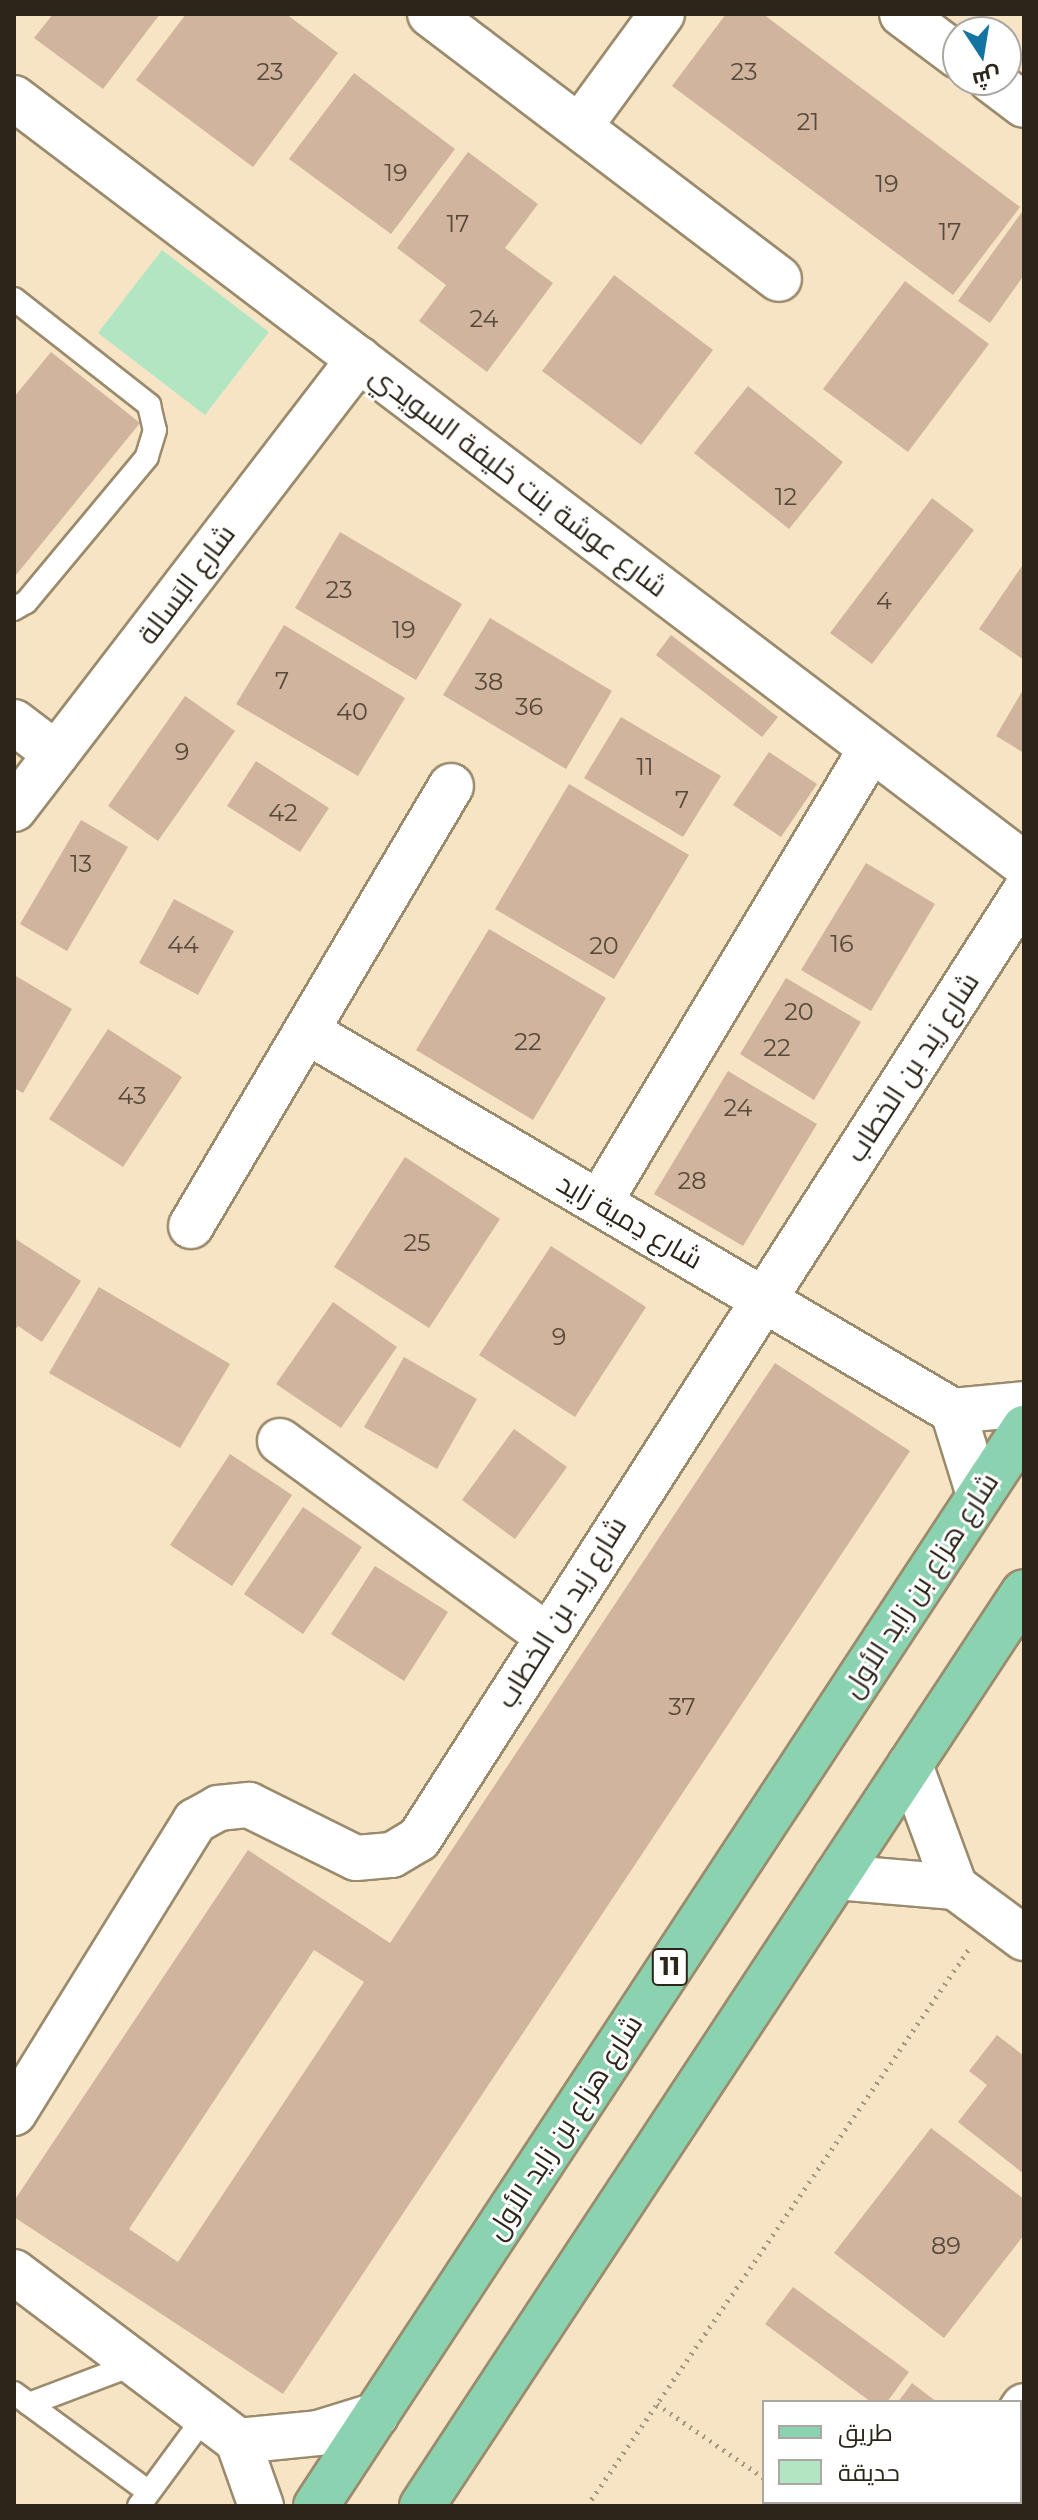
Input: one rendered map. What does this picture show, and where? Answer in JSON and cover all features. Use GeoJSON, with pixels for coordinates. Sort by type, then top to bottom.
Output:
{"type":"FeatureCollection","features":[{"type":"Feature","properties":{"kind":"main road","name":"شارع هزاع بن زايد الأول"},"geometry":{"type":"LineString","coordinates":[[316,2506],[1024,1428]]}},
{"type":"Feature","properties":{"kind":"main road"},"geometry":{"type":"LineString","coordinates":[[422,2506],[1024,1592]]}},
{"type":"Feature","properties":{"kind":"street"},"geometry":{"type":"LineString","coordinates":[[430,14],[779,279]]}},
{"type":"Feature","properties":{"kind":"street"},"geometry":{"type":"LineString","coordinates":[[580,126],[662,14]]}},
{"type":"Feature","properties":{"kind":"street"},"geometry":{"type":"LineString","coordinates":[[902,14],[942,44]]}},
{"type":"Feature","properties":{"kind":"street","name":"شارع عوشة بنت خليفة السويدي"},"geometry":{"type":"LineString","coordinates":[[14,98],[1024,864]]}},
{"type":"Feature","properties":{"kind":"street","name":"شارع البَسالة"},"geometry":{"type":"LineString","coordinates":[[14,809],[359,359]]}},
{"type":"Feature","properties":{"kind":"street"},"geometry":{"type":"LineString","coordinates":[[14,722],[56,754]]}},
{"type":"Feature","properties":{"kind":"street"},"geometry":{"type":"LineString","coordinates":[[599,1203],[871,749]]}},
{"type":"Feature","properties":{"kind":"street"},"geometry":{"type":"LineString","coordinates":[[191,1226],[451,786]]}},
{"type":"Feature","properties":{"kind":"street","name":"شارع زيد بن الخطاب"},"geometry":{"type":"LineString","coordinates":[[14,2113],[195,1821],[218,1808],[249,1805],[356,1858],[392,1855],[419,1839],[546,1635],[1024,893]]}},
{"type":"Feature","properties":{"kind":"street","name":"شارع دِمية زايد"},"geometry":{"type":"LineString","coordinates":[[308,1032],[953,1411]]}},
{"type":"Feature","properties":{"kind":"street"},"geometry":{"type":"LineString","coordinates":[[979,1495],[953,1411],[1024,1404]]}},
{"type":"Feature","properties":{"kind":"street"},"geometry":{"type":"LineString","coordinates":[[280,1441],[546,1635]]}},
{"type":"Feature","properties":{"kind":"street"},"geometry":{"type":"LineString","coordinates":[[910,1765],[955,1887]]}},
{"type":"Feature","properties":{"kind":"street"},"geometry":{"type":"LineString","coordinates":[[836,1877],[955,1887],[1008,1926]]}},
{"type":"Feature","properties":{"kind":"street"},"geometry":{"type":"LineString","coordinates":[[14,2272],[221,2429],[261,2506]]}},
{"type":"Feature","properties":{"kind":"street"},"geometry":{"type":"LineString","coordinates":[[221,2429],[318,2433],[376,2415]]}},
{"type":"Feature","properties":{"kind":"lane"},"geometry":{"type":"LineString","coordinates":[[14,299],[149,405],[155,430],[147,457],[26,602],[14,609]]}},
{"type":"Feature","properties":{"kind":"lane"},"geometry":{"type":"LineString","coordinates":[[22,2398],[135,2364]]}},
{"type":"Feature","properties":{"kind":"lane"},"geometry":{"type":"LineString","coordinates":[[22,2398],[144,2499],[221,2429]]}},
{"type":"Feature","properties":{"kind":"path"},"geometry":{"type":"LineString","coordinates":[[587,2506],[657,2404],[1008,1926]]}},
{"type":"Feature","properties":{"kind":"path"},"geometry":{"type":"LineString","coordinates":[[657,2404],[762,2477]]}},
{"type":"Feature","properties":{"kind":"green space"},"geometry":{"type":"Polygon","coordinates":[[[162,250],[269,332],[205,415],[98,333],[162,250]]]}},
{"type":"Feature","properties":{"kind":"building"},"geometry":{"type":"Polygon","coordinates":[[[53,14],[160,14],[103,89],[34,38],[53,14]]]}},
{"type":"Feature","properties":{"kind":"building"},"geometry":{"type":"Polygon","coordinates":[[[186,14],[286,14],[338,53],[253,167],[136,80],[186,14]]]}},
{"type":"Feature","properties":{"kind":"building"},"geometry":{"type":"Polygon","coordinates":[[[726,14],[763,14],[1020,207],[953,295],[672,86],[726,14]]]}},
{"type":"Feature","properties":{"kind":"building"},"geometry":{"type":"Polygon","coordinates":[[[354,73],[455,149],[391,234],[289,159],[354,73]]]}},
{"type":"Feature","properties":{"kind":"building"},"geometry":{"type":"Polygon","coordinates":[[[468,152],[538,204],[505,248],[553,283],[487,372],[419,321],[446,285],[397,248],[468,152]]]}},
{"type":"Feature","properties":{"kind":"building"},"geometry":{"type":"Polygon","coordinates":[[[1024,209],[1024,275],[990,323],[958,301],[1024,209]]]}},
{"type":"Feature","properties":{"kind":"building"},"geometry":{"type":"Polygon","coordinates":[[[614,275],[713,350],[641,445],[542,371],[614,275]]]}},
{"type":"Feature","properties":{"kind":"building"},"geometry":{"type":"Polygon","coordinates":[[[905,281],[989,344],[908,452],[823,389],[905,281]]]}},
{"type":"Feature","properties":{"kind":"building"},"geometry":{"type":"Polygon","coordinates":[[[51,352],[140,423],[16,575],[14,397],[51,352]]]}},
{"type":"Feature","properties":{"kind":"building"},"geometry":{"type":"Polygon","coordinates":[[[748,386],[843,462],[789,529],[694,453],[748,386]]]}},
{"type":"Feature","properties":{"kind":"building"},"geometry":{"type":"Polygon","coordinates":[[[932,498],[974,530],[872,664],[830,633],[932,498]]]}},
{"type":"Feature","properties":{"kind":"building"},"geometry":{"type":"Polygon","coordinates":[[[340,532],[462,604],[416,680],[295,608],[340,532]]]}},
{"type":"Feature","properties":{"kind":"building"},"geometry":{"type":"Polygon","coordinates":[[[1024,563],[1024,660],[979,629],[1024,563]]]}},
{"type":"Feature","properties":{"kind":"building"},"geometry":{"type":"Polygon","coordinates":[[[490,618],[612,691],[566,769],[443,695],[490,618]]]}},
{"type":"Feature","properties":{"kind":"building"},"geometry":{"type":"Polygon","coordinates":[[[284,625],[405,698],[358,776],[236,704],[284,625]]]}},
{"type":"Feature","properties":{"kind":"building"},"geometry":{"type":"Polygon","coordinates":[[[671,635],[778,717],[762,737],[656,655],[671,635]]]}},
{"type":"Feature","properties":{"kind":"building"},"geometry":{"type":"Polygon","coordinates":[[[1024,688],[1024,753],[996,736],[1024,688]]]}},
{"type":"Feature","properties":{"kind":"building"},"geometry":{"type":"Polygon","coordinates":[[[185,696],[235,731],[158,841],[108,806],[185,696]]]}},
{"type":"Feature","properties":{"kind":"building"},"geometry":{"type":"Polygon","coordinates":[[[621,717],[721,776],[683,837],[584,778],[621,717]]]}},
{"type":"Feature","properties":{"kind":"building"},"geometry":{"type":"Polygon","coordinates":[[[769,752],[817,784],[781,837],[733,805],[769,752]]]}},
{"type":"Feature","properties":{"kind":"building"},"geometry":{"type":"Polygon","coordinates":[[[256,761],[329,808],[300,852],[227,806],[256,761]]]}},
{"type":"Feature","properties":{"kind":"building"},"geometry":{"type":"Polygon","coordinates":[[[569,784],[689,855],[614,979],[495,909],[569,784]]]}},
{"type":"Feature","properties":{"kind":"building"},"geometry":{"type":"Polygon","coordinates":[[[81,820],[128,847],[67,951],[20,924],[81,820]]]}},
{"type":"Feature","properties":{"kind":"building"},"geometry":{"type":"Polygon","coordinates":[[[866,863],[935,904],[871,1011],[801,970],[866,863]]]}},
{"type":"Feature","properties":{"kind":"building"},"geometry":{"type":"Polygon","coordinates":[[[174,899],[234,931],[198,995],[139,963],[174,899]]]}},
{"type":"Feature","properties":{"kind":"building"},"geometry":{"type":"Polygon","coordinates":[[[489,929],[606,998],[533,1120],[416,1050],[489,929]]]}},
{"type":"Feature","properties":{"kind":"building"},"geometry":{"type":"Polygon","coordinates":[[[14,975],[72,1009],[23,1093],[14,1088],[14,975]]]}},
{"type":"Feature","properties":{"kind":"building"},"geometry":{"type":"Polygon","coordinates":[[[786,978],[861,1022],[814,1100],[740,1054],[786,978]]]}},
{"type":"Feature","properties":{"kind":"building"},"geometry":{"type":"Polygon","coordinates":[[[108,1029],[182,1077],[123,1167],[49,1119],[108,1029]]]}},
{"type":"Feature","properties":{"kind":"building"},"geometry":{"type":"Polygon","coordinates":[[[728,1071],[817,1124],[743,1246],[654,1194],[728,1071]]]}},
{"type":"Feature","properties":{"kind":"building"},"geometry":{"type":"Polygon","coordinates":[[[405,1157],[500,1219],[429,1328],[334,1267],[405,1157]]]}},
{"type":"Feature","properties":{"kind":"building"},"geometry":{"type":"Polygon","coordinates":[[[14,1238],[81,1281],[42,1342],[18,1326],[14,1332],[14,1238]]]}},
{"type":"Feature","properties":{"kind":"building"},"geometry":{"type":"Polygon","coordinates":[[[551,1246],[646,1307],[575,1417],[479,1355],[551,1246]]]}},
{"type":"Feature","properties":{"kind":"building"},"geometry":{"type":"Polygon","coordinates":[[[99,1287],[230,1364],[180,1448],[49,1373],[99,1287]]]}},
{"type":"Feature","properties":{"kind":"building"},"geometry":{"type":"Polygon","coordinates":[[[333,1302],[397,1347],[341,1428],[276,1384],[333,1302]]]}},
{"type":"Feature","properties":{"kind":"building"},"geometry":{"type":"Polygon","coordinates":[[[404,1357],[477,1399],[437,1469],[364,1427],[404,1357]]]}},
{"type":"Feature","properties":{"kind":"building"},"geometry":{"type":"Polygon","coordinates":[[[775,1363],[910,1451],[283,2394],[14,2217],[14,2201],[248,1850],[390,1943],[775,1363]],[[314,1950],[129,2229],[178,2262],[364,1982],[314,1950]]]}},
{"type":"Feature","properties":{"kind":"building"},"geometry":{"type":"Polygon","coordinates":[[[514,1429],[567,1467],[515,1539],[462,1500],[514,1429]]]}},
{"type":"Feature","properties":{"kind":"building"},"geometry":{"type":"Polygon","coordinates":[[[230,1454],[292,1495],[232,1586],[170,1545],[230,1454]]]}},
{"type":"Feature","properties":{"kind":"building"},"geometry":{"type":"Polygon","coordinates":[[[303,1507],[362,1547],[303,1634],[244,1594],[303,1507]]]}},
{"type":"Feature","properties":{"kind":"building"},"geometry":{"type":"Polygon","coordinates":[[[375,1566],[448,1612],[404,1681],[331,1634],[375,1566]]]}},
{"type":"Feature","properties":{"kind":"building"},"geometry":{"type":"Polygon","coordinates":[[[997,2035],[1024,2056],[1024,2174],[958,2122],[987,2085],[969,2071],[997,2035]]]}},
{"type":"Feature","properties":{"kind":"building"},"geometry":{"type":"Polygon","coordinates":[[[931,2128],[1024,2199],[1024,2235],[944,2338],[834,2253],[931,2128]]]}},
{"type":"Feature","properties":{"kind":"building"},"geometry":{"type":"Polygon","coordinates":[[[793,2287],[909,2372],[888,2400],[868,2400],[765,2324],[793,2287]]]}},
{"type":"Feature","properties":{"kind":"building"},"geometry":{"type":"Polygon","coordinates":[[[912,2383],[934,2400],[899,2400],[912,2383]]]}}]}
